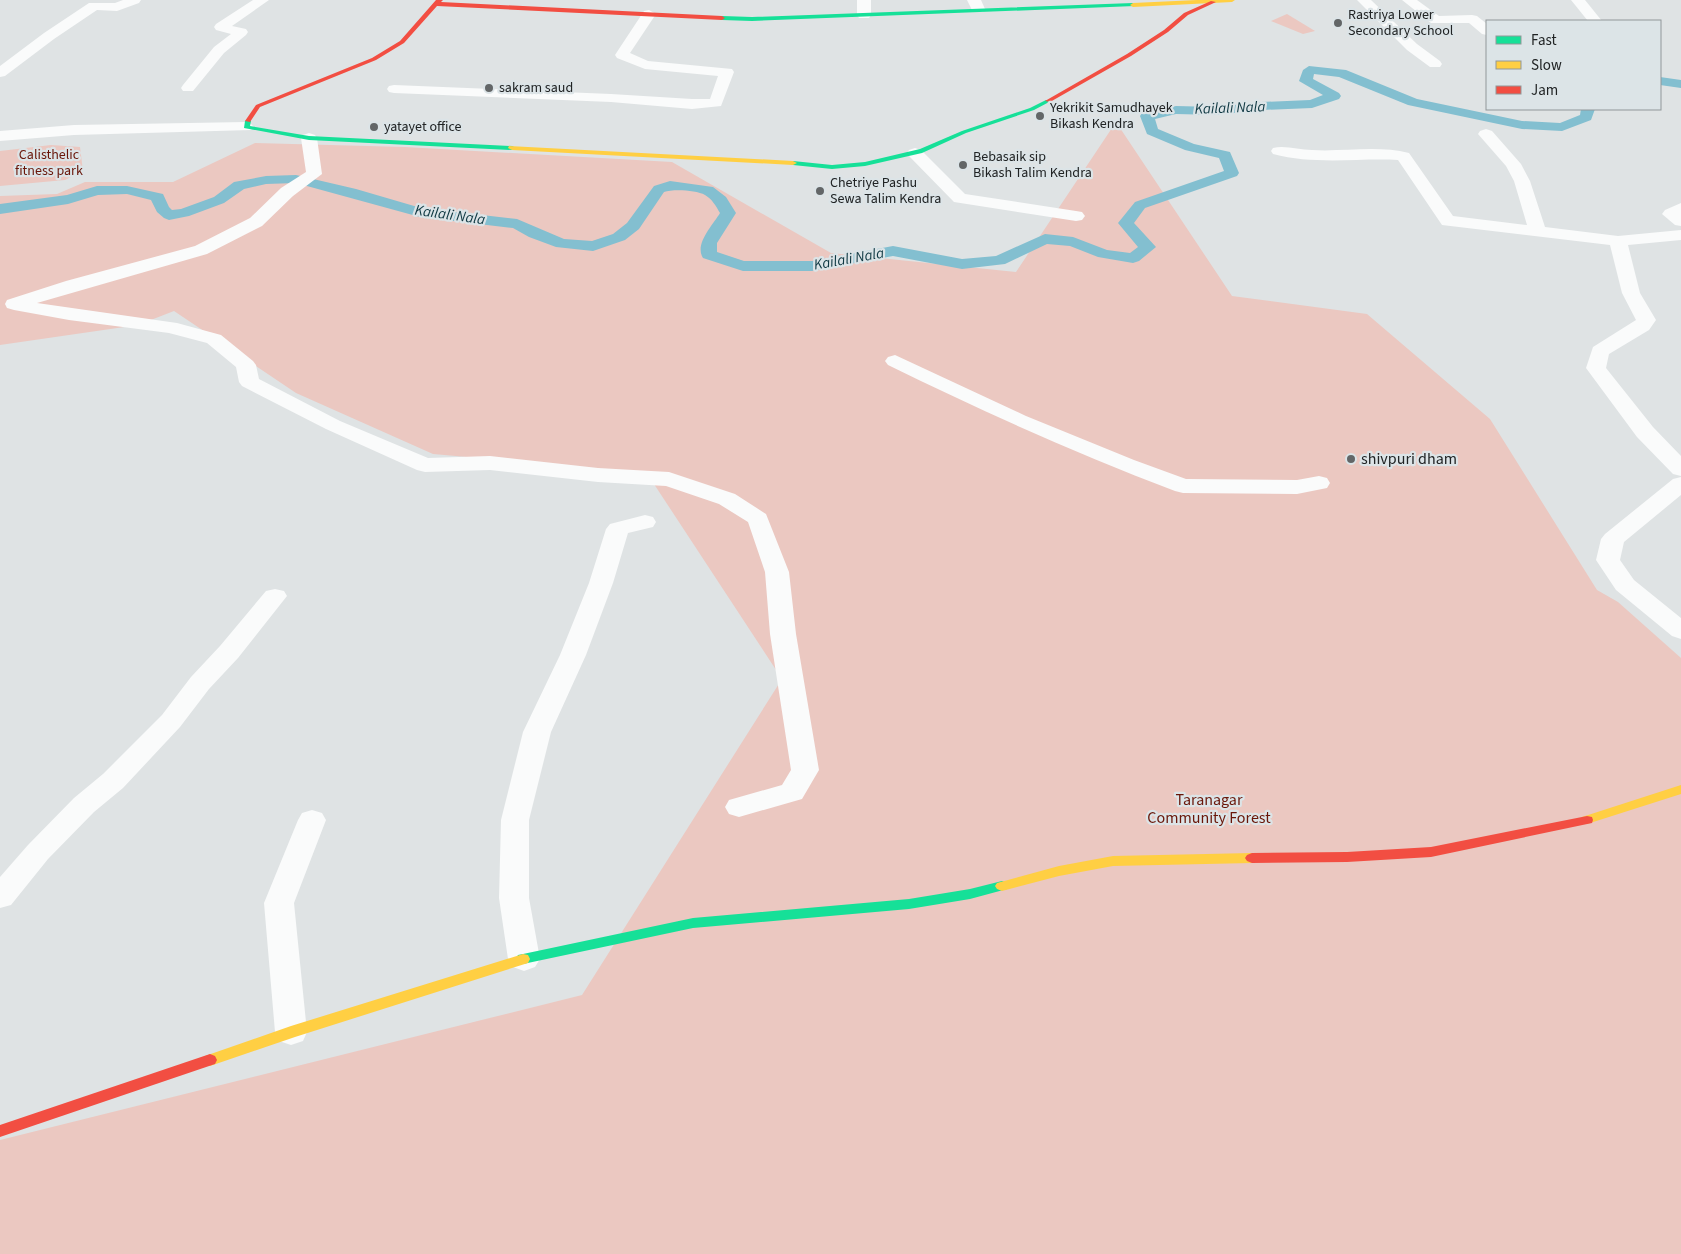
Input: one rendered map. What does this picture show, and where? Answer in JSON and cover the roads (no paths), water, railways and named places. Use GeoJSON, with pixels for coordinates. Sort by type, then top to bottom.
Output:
{"type":"FeatureCollection","features":[{"type":"Feature","properties":{"kind":"street"},"geometry":{"type":"LineString","coordinates":[[0,73],[49,36],[94,6],[117,7],[134,0]]}},
{"type":"Feature","properties":{"kind":"street"},"geometry":{"type":"LineString","coordinates":[[188,88],[219,50],[241,32],[221,27],[262,0]]}},
{"type":"Feature","properties":{"kind":"street"},"geometry":{"type":"LineString","coordinates":[[864,0],[864,15]]}},
{"type":"Feature","properties":{"kind":"street"},"geometry":{"type":"LineString","coordinates":[[246,127],[258,106],[374,59],[402,42],[437,2],[752,19],[864,15],[976,5],[1213,2],[1232,0]]}},
{"type":"Feature","properties":{"kind":"street"},"geometry":{"type":"LineString","coordinates":[[1364,0],[1412,47],[1435,64]]}},
{"type":"Feature","properties":{"kind":"street"},"geometry":{"type":"LineString","coordinates":[[1409,0],[1436,20],[1472,19],[1486,31]]}},
{"type":"Feature","properties":{"kind":"street"},"geometry":{"type":"LineString","coordinates":[[1578,0],[1595,20]]}},
{"type":"Feature","properties":{"kind":"street"},"geometry":{"type":"LineString","coordinates":[[0,136],[74,130],[246,127],[309,138],[774,162],[832,167],[865,164],[914,153],[945,142],[964,132],[1032,109],[1129,55],[1166,31],[1186,14],[1213,2]]}},
{"type":"Feature","properties":{"kind":"street"},"geometry":{"type":"LineString","coordinates":[[394,89],[611,98],[692,104],[716,103],[727,72],[645,65],[622,56],[649,14]]}},
{"type":"Feature","properties":{"kind":"street"},"geometry":{"type":"LineString","coordinates":[[1486,134],[1513,164],[1522,181],[1536,231]]}},
{"type":"Feature","properties":{"kind":"street"},"geometry":{"type":"LineString","coordinates":[[7,309],[73,285],[201,250],[256,222],[287,192],[314,174],[309,138]]}},
{"type":"Feature","properties":{"kind":"street"},"geometry":{"type":"LineString","coordinates":[[1279,151],[1309,156],[1386,154],[1403,156],[1448,220],[1618,241],[1681,235]]}},
{"type":"Feature","properties":{"kind":"street"},"geometry":{"type":"LineString","coordinates":[[914,153],[960,198],[1076,216]]}},
{"type":"Feature","properties":{"kind":"street"},"geometry":{"type":"LineString","coordinates":[[1681,208],[1671,214],[1681,221]]}},
{"type":"Feature","properties":{"kind":"street"},"geometry":{"type":"LineString","coordinates":[[1618,241],[1631,293],[1646,320],[1642,326],[1600,351],[1596,368],[1645,432],[1681,469]]}},
{"type":"Feature","properties":{"kind":"street"},"geometry":{"type":"LineString","coordinates":[[7,309],[69,314],[170,327],[214,339],[246,365],[249,382],[333,425],[425,465],[490,463],[598,475],[669,479],[727,499],[758,519],[776,572],[783,634],[805,770],[792,792],[739,807]]}},
{"type":"Feature","properties":{"kind":"street"},"geometry":{"type":"LineString","coordinates":[[895,361],[1019,420],[1126,465],[1183,486],[1297,487],[1319,483]]}},
{"type":"Feature","properties":{"kind":"street"},"geometry":{"type":"LineString","coordinates":[[1681,484],[1613,539],[1608,560],[1624,585],[1681,631]]}},
{"type":"Feature","properties":{"kind":"street"},"geometry":{"type":"LineString","coordinates":[[524,959],[514,898],[516,820],[537,732],[573,655],[601,583],[618,529],[645,522]]}},
{"type":"Feature","properties":{"kind":"street"},"geometry":{"type":"LineString","coordinates":[[0,896],[38,852],[84,805],[113,781],[171,721],[200,683],[229,652],[275,596]]}},
{"type":"Feature","properties":{"kind":"street"},"geometry":{"type":"LineString","coordinates":[[0,1131],[290,1032],[524,959],[693,923],[909,904],[970,894],[1059,871],[1113,861],[1180,858],[1347,857],[1431,852],[1579,822],[1681,790]]}},
{"type":"Feature","properties":{"kind":"street"},"geometry":{"type":"LineString","coordinates":[[290,1032],[279,903],[312,820]]}},
{"type":"Feature","properties":{"kind":"waterway","name":"Kailali Nala"},"geometry":{"type":"LineString","coordinates":[[0,209],[68,199],[97,191],[127,190],[158,197],[162,209],[169,215],[184,213],[219,200],[239,185],[266,180],[296,179],[351,192],[420,212],[517,224],[535,234],[562,244],[593,246],[619,237],[633,226],[659,189],[670,185],[708,190],[721,200],[728,213],[709,243],[709,255],[743,266],[812,266],[893,251],[962,264],[999,261],[1045,239],[1073,242],[1104,254],[1133,258],[1148,247],[1138,239],[1126,223],[1140,205],[1232,173],[1225,155],[1190,147],[1152,131],[1147,116],[1176,110],[1216,111],[1261,106],[1312,104],[1334,96],[1306,81],[1309,70],[1341,73],[1413,102],[1522,125],[1562,127],[1586,117],[1588,110]]}},
{"type":"Feature","properties":{"kind":"waterway","name":"Kailali Nala"},"geometry":{"type":"LineString","coordinates":[[1661,81],[1681,84]]}},
{"type":"Feature","properties":{"kind":"place","name":"Rastriya Lower Secondary School"},"geometry":{"type":"Point","coordinates":[1338,23]}},
{"type":"Feature","properties":{"kind":"place","name":"sakram saud"},"geometry":{"type":"Point","coordinates":[489,88]}},
{"type":"Feature","properties":{"kind":"place","name":"Yekrikit Samudhayek Bikash Kendra"},"geometry":{"type":"Point","coordinates":[1040,116]}},
{"type":"Feature","properties":{"kind":"place","name":"yatayet office"},"geometry":{"type":"Point","coordinates":[374,127]}},
{"type":"Feature","properties":{"kind":"place","name":"Bebasaik sip Bikash Talim Kendra"},"geometry":{"type":"Point","coordinates":[963,165]}},
{"type":"Feature","properties":{"kind":"place","name":"Chetriye Pashu Sewa Talim Kendra"},"geometry":{"type":"Point","coordinates":[820,191]}},
{"type":"Feature","properties":{"kind":"place","name":"shivpuri dham"},"geometry":{"type":"Point","coordinates":[1351,459]}},
{"type":"Feature","properties":{"kind":"park label","name":"Calisthelic fitness park"},"geometry":{"type":"Point","coordinates":[49,164]}},
{"type":"Feature","properties":{"kind":"park label","name":"Taranagar Community Forest"},"geometry":{"type":"Point","coordinates":[1209,809]}}]}
